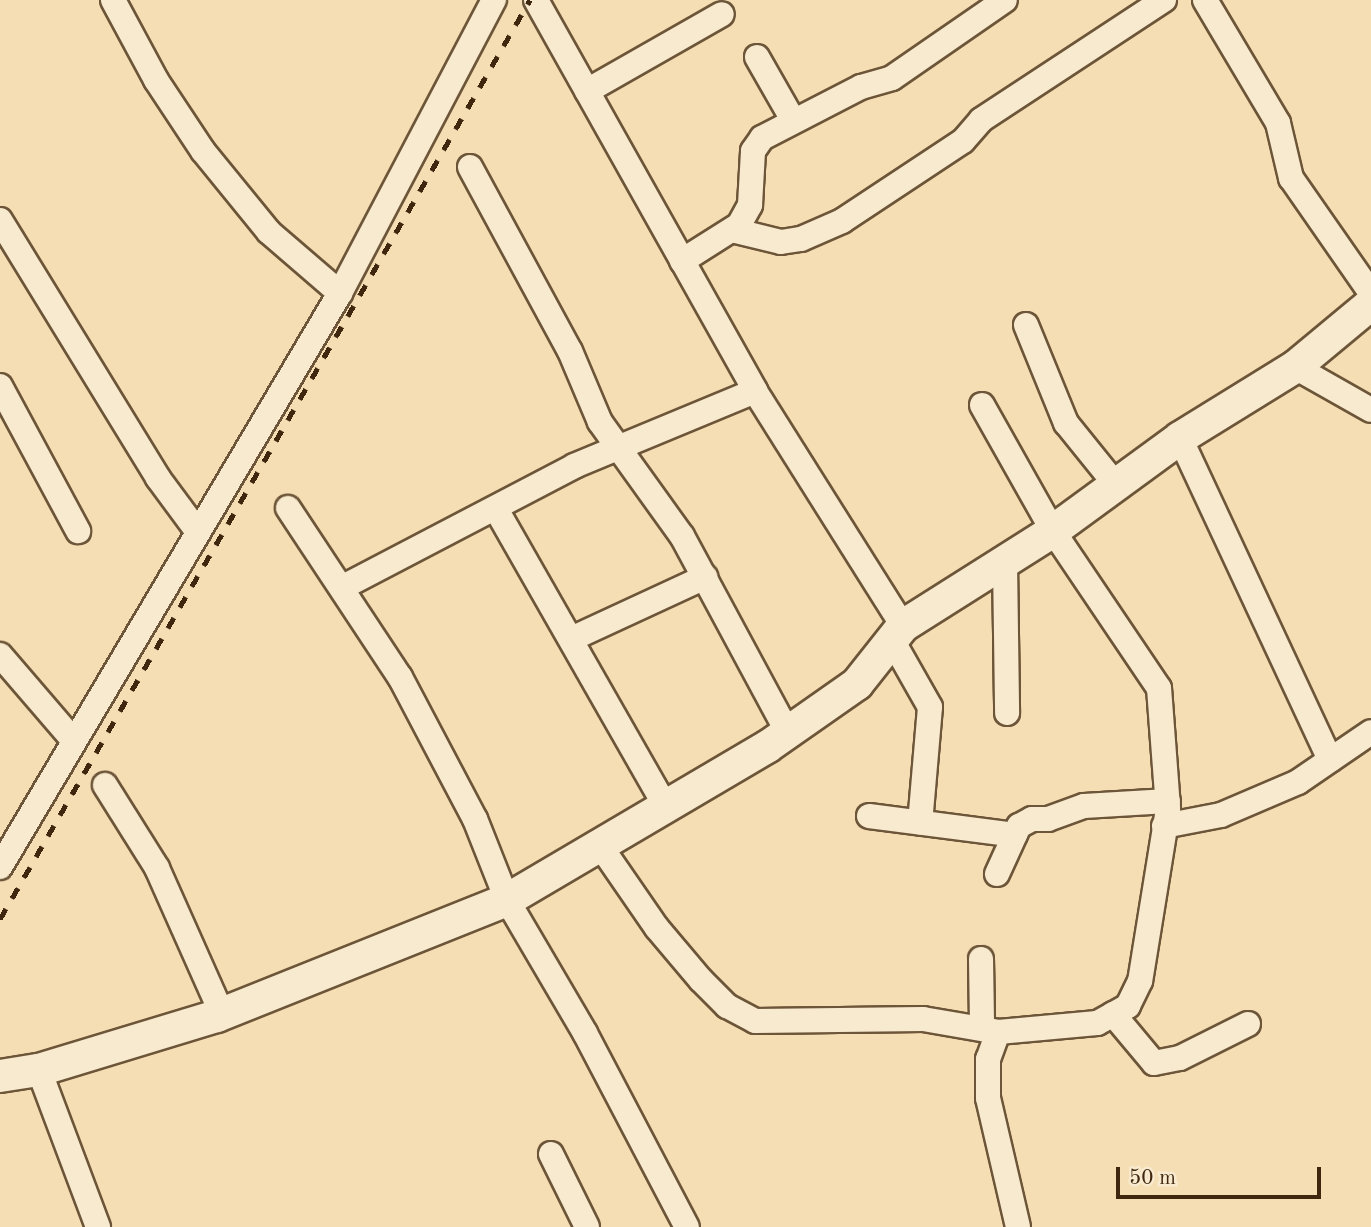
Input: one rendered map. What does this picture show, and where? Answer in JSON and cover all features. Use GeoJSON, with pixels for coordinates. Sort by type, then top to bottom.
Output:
{"type":"FeatureCollection","features":[{"type":"Feature","properties":{"kind":"street"},"geometry":{"type":"LineString","coordinates":[[113,0],[156,80],[203,151],[269,232],[340,293]]}},
{"type":"Feature","properties":{"kind":"street"},"geometry":{"type":"LineString","coordinates":[[0,867],[340,293],[494,0]]}},
{"type":"Feature","properties":{"kind":"street"},"geometry":{"type":"LineString","coordinates":[[536,0],[755,391],[898,633],[930,708],[920,823]]}},
{"type":"Feature","properties":{"kind":"street"},"geometry":{"type":"LineString","coordinates":[[682,261],[732,230],[750,205],[753,151],[762,138],[860,87],[892,78],[1005,0]]}},
{"type":"Feature","properties":{"kind":"street"},"geometry":{"type":"LineString","coordinates":[[732,230],[781,242],[801,239],[842,221],[963,141],[981,120],[1164,0]]}},
{"type":"Feature","properties":{"kind":"street"},"geometry":{"type":"LineString","coordinates":[[1205,0],[1278,123],[1291,178],[1371,293]]}},
{"type":"Feature","properties":{"kind":"street"},"geometry":{"type":"LineString","coordinates":[[587,91],[722,13]]}},
{"type":"Feature","properties":{"kind":"street"},"geometry":{"type":"LineString","coordinates":[[757,57],[793,120]]}},
{"type":"Feature","properties":{"kind":"street"},"geometry":{"type":"LineString","coordinates":[[470,167],[570,351],[600,422],[682,536],[788,733]]}},
{"type":"Feature","properties":{"kind":"street"},"geometry":{"type":"LineString","coordinates":[[0,220],[158,478],[198,532]]}},
{"type":"Feature","properties":{"kind":"street"},"geometry":{"type":"LineString","coordinates":[[0,1076],[39,1070],[222,1014],[507,900],[788,733],[857,684],[898,633],[1054,531],[1180,439],[1295,367],[1371,304]]}},
{"type":"Feature","properties":{"kind":"street"},"geometry":{"type":"LineString","coordinates":[[1026,325],[1066,424],[1116,485]]}},
{"type":"Feature","properties":{"kind":"street"},"geometry":{"type":"LineString","coordinates":[[1295,367],[1371,410]]}},
{"type":"Feature","properties":{"kind":"street"},"geometry":{"type":"LineString","coordinates":[[0,386],[78,531]]}},
{"type":"Feature","properties":{"kind":"street"},"geometry":{"type":"LineString","coordinates":[[343,587],[575,466],[755,391]]}},
{"type":"Feature","properties":{"kind":"street"},"geometry":{"type":"LineString","coordinates":[[599,844],[657,928],[701,980],[727,1006],[755,1021],[923,1019],[990,1029],[1097,1023],[1128,1006],[1140,981],[1168,801],[1159,688],[1054,531],[982,405]]}},
{"type":"Feature","properties":{"kind":"street"},"geometry":{"type":"LineString","coordinates":[[1180,439],[1330,760]]}},
{"type":"Feature","properties":{"kind":"street"},"geometry":{"type":"LineString","coordinates":[[288,508],[343,587],[428,727],[475,819],[507,900],[584,1032],[687,1227]]}},
{"type":"Feature","properties":{"kind":"street"},"geometry":{"type":"LineString","coordinates":[[496,509],[664,805]]}},
{"type":"Feature","properties":{"kind":"street"},"geometry":{"type":"LineString","coordinates":[[1005,562],[1007,713]]}},
{"type":"Feature","properties":{"kind":"street"},"geometry":{"type":"LineString","coordinates":[[570,639],[705,577]]}},
{"type":"Feature","properties":{"kind":"street"},"geometry":{"type":"LineString","coordinates":[[0,655],[75,741]]}},
{"type":"Feature","properties":{"kind":"street"},"geometry":{"type":"LineString","coordinates":[[1164,826],[1221,815],[1298,782],[1371,732]]}},
{"type":"Feature","properties":{"kind":"street"},"geometry":{"type":"LineString","coordinates":[[105,785],[157,868],[222,1014]]}},
{"type":"Feature","properties":{"kind":"street"},"geometry":{"type":"LineString","coordinates":[[997,874],[1016,835],[1032,819],[1048,819],[1084,806],[1168,801]]}},
{"type":"Feature","properties":{"kind":"street"},"geometry":{"type":"LineString","coordinates":[[869,816],[1016,835]]}},
{"type":"Feature","properties":{"kind":"street"},"geometry":{"type":"LineString","coordinates":[[981,959],[990,1029],[988,1098],[1018,1227]]}},
{"type":"Feature","properties":{"kind":"street"},"geometry":{"type":"LineString","coordinates":[[1113,1014],[1154,1063],[1180,1058],[1248,1024]]}},
{"type":"Feature","properties":{"kind":"street"},"geometry":{"type":"LineString","coordinates":[[39,1070],[98,1227]]}},
{"type":"Feature","properties":{"kind":"street"},"geometry":{"type":"LineString","coordinates":[[551,1154],[587,1227]]}},
{"type":"Feature","properties":{"kind":"railway"},"geometry":{"type":"LineString","coordinates":[[0,919],[530,0]]}}]}
